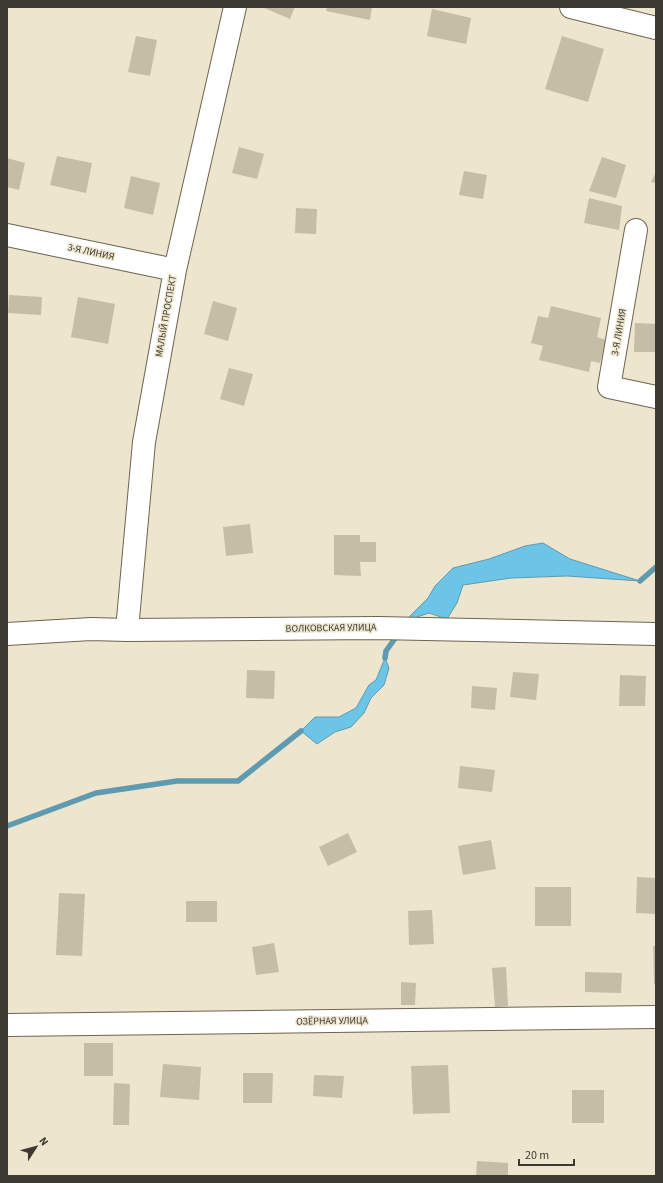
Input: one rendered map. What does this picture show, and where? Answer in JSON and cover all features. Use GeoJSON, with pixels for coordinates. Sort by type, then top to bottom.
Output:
{"type":"FeatureCollection","features":[{"type":"Feature","properties":{"kind":"street","name":"МАЛЫЙ ПРОСПЕКТ"},"geometry":{"type":"LineString","coordinates":[[127,630],[144,442],[175,270],[235,7]]}},
{"type":"Feature","properties":{"kind":"street"},"geometry":{"type":"LineString","coordinates":[[571,7],[656,28]]}},
{"type":"Feature","properties":{"kind":"street","name":"3-Я ЛИНИЯ"},"geometry":{"type":"LineString","coordinates":[[636,230],[609,387],[656,397]]}},
{"type":"Feature","properties":{"kind":"street","name":"3-Я ЛИНИЯ"},"geometry":{"type":"LineString","coordinates":[[7,235],[175,270]]}},
{"type":"Feature","properties":{"kind":"street","name":"ВОЛКОВСКАЯ УЛИЦА"},"geometry":{"type":"LineString","coordinates":[[7,634],[91,629],[378,628],[656,634]]}},
{"type":"Feature","properties":{"kind":"street","name":"ОЗЁРНАЯ УЛИЦА"},"geometry":{"type":"LineString","coordinates":[[7,1025],[656,1017]]}},
{"type":"Feature","properties":{"kind":"water"},"geometry":{"type":"Polygon","coordinates":[[[543,543],[570,559],[640,581],[567,576],[511,578],[463,585],[457,603],[447,619],[429,613],[405,621],[428,598],[435,586],[453,568],[489,559],[525,546],[543,543]]]}},
{"type":"Feature","properties":{"kind":"water"},"geometry":{"type":"Polygon","coordinates":[[[385,658],[389,668],[384,685],[371,698],[364,713],[351,727],[335,732],[317,744],[301,731],[315,717],[339,717],[356,708],[369,685],[376,680],[385,658]]]}},
{"type":"Feature","properties":{"kind":"building"},"geometry":{"type":"Polygon","coordinates":[[[262,7],[295,7],[290,19],[262,7]]]}},
{"type":"Feature","properties":{"kind":"building"},"geometry":{"type":"Polygon","coordinates":[[[327,7],[372,7],[370,20],[326,11],[327,7]]]}},
{"type":"Feature","properties":{"kind":"building"},"geometry":{"type":"Polygon","coordinates":[[[432,9],[471,18],[466,44],[427,36],[432,9]]]}},
{"type":"Feature","properties":{"kind":"building"},"geometry":{"type":"Polygon","coordinates":[[[136,36],[157,40],[150,76],[128,72],[136,36]]]}},
{"type":"Feature","properties":{"kind":"building"},"geometry":{"type":"Polygon","coordinates":[[[562,36],[604,49],[588,102],[545,89],[562,36]]]}},
{"type":"Feature","properties":{"kind":"building"},"geometry":{"type":"Polygon","coordinates":[[[239,147],[264,154],[257,179],[232,173],[239,147]]]}},
{"type":"Feature","properties":{"kind":"building"},"geometry":{"type":"Polygon","coordinates":[[[57,156],[92,163],[86,193],[50,185],[57,156]]]}},
{"type":"Feature","properties":{"kind":"building"},"geometry":{"type":"Polygon","coordinates":[[[602,157],[626,165],[616,198],[589,191],[602,157]]]}},
{"type":"Feature","properties":{"kind":"building"},"geometry":{"type":"Polygon","coordinates":[[[7,158],[25,163],[19,190],[7,187],[7,158]]]}},
{"type":"Feature","properties":{"kind":"building"},"geometry":{"type":"Polygon","coordinates":[[[464,171],[487,175],[483,199],[459,195],[464,171]]]}},
{"type":"Feature","properties":{"kind":"building"},"geometry":{"type":"Polygon","coordinates":[[[656,172],[656,183],[651,182],[656,172]]]}},
{"type":"Feature","properties":{"kind":"building"},"geometry":{"type":"Polygon","coordinates":[[[131,176],[160,183],[153,215],[124,208],[131,176]]]}},
{"type":"Feature","properties":{"kind":"building"},"geometry":{"type":"Polygon","coordinates":[[[589,198],[622,206],[619,230],[584,223],[589,198]]]}},
{"type":"Feature","properties":{"kind":"building"},"geometry":{"type":"Polygon","coordinates":[[[296,208],[317,209],[316,234],[295,233],[296,208]]]}},
{"type":"Feature","properties":{"kind":"building"},"geometry":{"type":"Polygon","coordinates":[[[9,295],[42,297],[41,315],[8,313],[9,295]]]}},
{"type":"Feature","properties":{"kind":"building"},"geometry":{"type":"Polygon","coordinates":[[[78,297],[115,304],[108,344],[71,337],[78,297]]]}},
{"type":"Feature","properties":{"kind":"building"},"geometry":{"type":"Polygon","coordinates":[[[213,301],[237,308],[228,341],[204,334],[213,301]]]}},
{"type":"Feature","properties":{"kind":"building"},"geometry":{"type":"Polygon","coordinates":[[[551,306],[601,318],[597,337],[606,340],[600,363],[591,361],[589,372],[539,360],[543,346],[531,343],[538,316],[548,318],[551,306]]]}},
{"type":"Feature","properties":{"kind":"building"},"geometry":{"type":"Polygon","coordinates":[[[635,323],[656,324],[656,352],[634,352],[635,323]]]}},
{"type":"Feature","properties":{"kind":"building"},"geometry":{"type":"Polygon","coordinates":[[[229,368],[253,374],[244,406],[220,399],[229,368]]]}},
{"type":"Feature","properties":{"kind":"building"},"geometry":{"type":"Polygon","coordinates":[[[250,524],[253,553],[226,556],[223,527],[250,524]]]}},
{"type":"Feature","properties":{"kind":"building"},"geometry":{"type":"Polygon","coordinates":[[[334,535],[360,535],[360,542],[376,542],[376,562],[360,562],[361,576],[334,575],[334,535]]]}},
{"type":"Feature","properties":{"kind":"building"},"geometry":{"type":"Polygon","coordinates":[[[247,670],[275,671],[274,699],[246,698],[247,670]]]}},
{"type":"Feature","properties":{"kind":"building"},"geometry":{"type":"Polygon","coordinates":[[[513,672],[539,674],[536,700],[510,697],[513,672]]]}},
{"type":"Feature","properties":{"kind":"building"},"geometry":{"type":"Polygon","coordinates":[[[620,675],[646,676],[645,706],[619,706],[620,675]]]}},
{"type":"Feature","properties":{"kind":"building"},"geometry":{"type":"Polygon","coordinates":[[[472,686],[497,688],[495,710],[471,708],[472,686]]]}},
{"type":"Feature","properties":{"kind":"building"},"geometry":{"type":"Polygon","coordinates":[[[460,766],[495,770],[492,792],[458,788],[460,766]]]}},
{"type":"Feature","properties":{"kind":"building"},"geometry":{"type":"Polygon","coordinates":[[[348,833],[357,852],[328,866],[319,847],[348,833]]]}},
{"type":"Feature","properties":{"kind":"building"},"geometry":{"type":"Polygon","coordinates":[[[491,840],[496,869],[463,875],[458,846],[491,840]]]}},
{"type":"Feature","properties":{"kind":"building"},"geometry":{"type":"Polygon","coordinates":[[[637,877],[656,878],[656,914],[636,913],[637,877]]]}},
{"type":"Feature","properties":{"kind":"building"},"geometry":{"type":"Polygon","coordinates":[[[535,887],[571,887],[571,926],[535,926],[535,887]]]}},
{"type":"Feature","properties":{"kind":"building"},"geometry":{"type":"Polygon","coordinates":[[[59,893],[85,894],[82,956],[56,955],[59,893]]]}},
{"type":"Feature","properties":{"kind":"building"},"geometry":{"type":"Polygon","coordinates":[[[186,901],[217,901],[217,922],[186,922],[186,901]]]}},
{"type":"Feature","properties":{"kind":"building"},"geometry":{"type":"Polygon","coordinates":[[[432,910],[434,944],[409,945],[408,911],[432,910]]]}},
{"type":"Feature","properties":{"kind":"building"},"geometry":{"type":"Polygon","coordinates":[[[274,943],[279,972],[256,975],[252,947],[274,943]]]}},
{"type":"Feature","properties":{"kind":"building"},"geometry":{"type":"Polygon","coordinates":[[[653,946],[656,946],[656,984],[654,984],[653,946]]]}},
{"type":"Feature","properties":{"kind":"building"},"geometry":{"type":"Polygon","coordinates":[[[506,967],[508,1006],[495,1007],[492,968],[506,967]]]}},
{"type":"Feature","properties":{"kind":"building"},"geometry":{"type":"Polygon","coordinates":[[[585,972],[622,973],[621,993],[585,992],[585,972]]]}},
{"type":"Feature","properties":{"kind":"building"},"geometry":{"type":"Polygon","coordinates":[[[401,982],[416,983],[415,1005],[401,1005],[401,982]]]}},
{"type":"Feature","properties":{"kind":"building"},"geometry":{"type":"Polygon","coordinates":[[[84,1043],[113,1043],[113,1076],[84,1076],[84,1043]]]}},
{"type":"Feature","properties":{"kind":"building"},"geometry":{"type":"Polygon","coordinates":[[[163,1064],[201,1067],[199,1100],[160,1097],[163,1064]]]}},
{"type":"Feature","properties":{"kind":"building"},"geometry":{"type":"Polygon","coordinates":[[[448,1065],[450,1113],[413,1114],[411,1066],[448,1065]]]}},
{"type":"Feature","properties":{"kind":"building"},"geometry":{"type":"Polygon","coordinates":[[[243,1073],[273,1073],[272,1103],[243,1103],[243,1073]]]}},
{"type":"Feature","properties":{"kind":"building"},"geometry":{"type":"Polygon","coordinates":[[[314,1075],[344,1076],[342,1098],[313,1096],[314,1075]]]}},
{"type":"Feature","properties":{"kind":"building"},"geometry":{"type":"Polygon","coordinates":[[[114,1083],[130,1084],[129,1125],[113,1125],[114,1083]]]}},
{"type":"Feature","properties":{"kind":"building"},"geometry":{"type":"Polygon","coordinates":[[[572,1090],[604,1090],[604,1123],[572,1123],[572,1090]]]}},
{"type":"Feature","properties":{"kind":"building"},"geometry":{"type":"Polygon","coordinates":[[[477,1161],[508,1163],[508,1176],[476,1176],[477,1161]]]}},
{"type":"Feature","properties":{"kind":"waterway"},"geometry":{"type":"LineString","coordinates":[[640,581],[656,567]]}},
{"type":"Feature","properties":{"kind":"waterway"},"geometry":{"type":"LineString","coordinates":[[385,658],[386,651],[396,637]]}},
{"type":"Feature","properties":{"kind":"waterway"},"geometry":{"type":"LineString","coordinates":[[7,826],[96,793],[177,781],[238,781],[301,731]]}}]}
